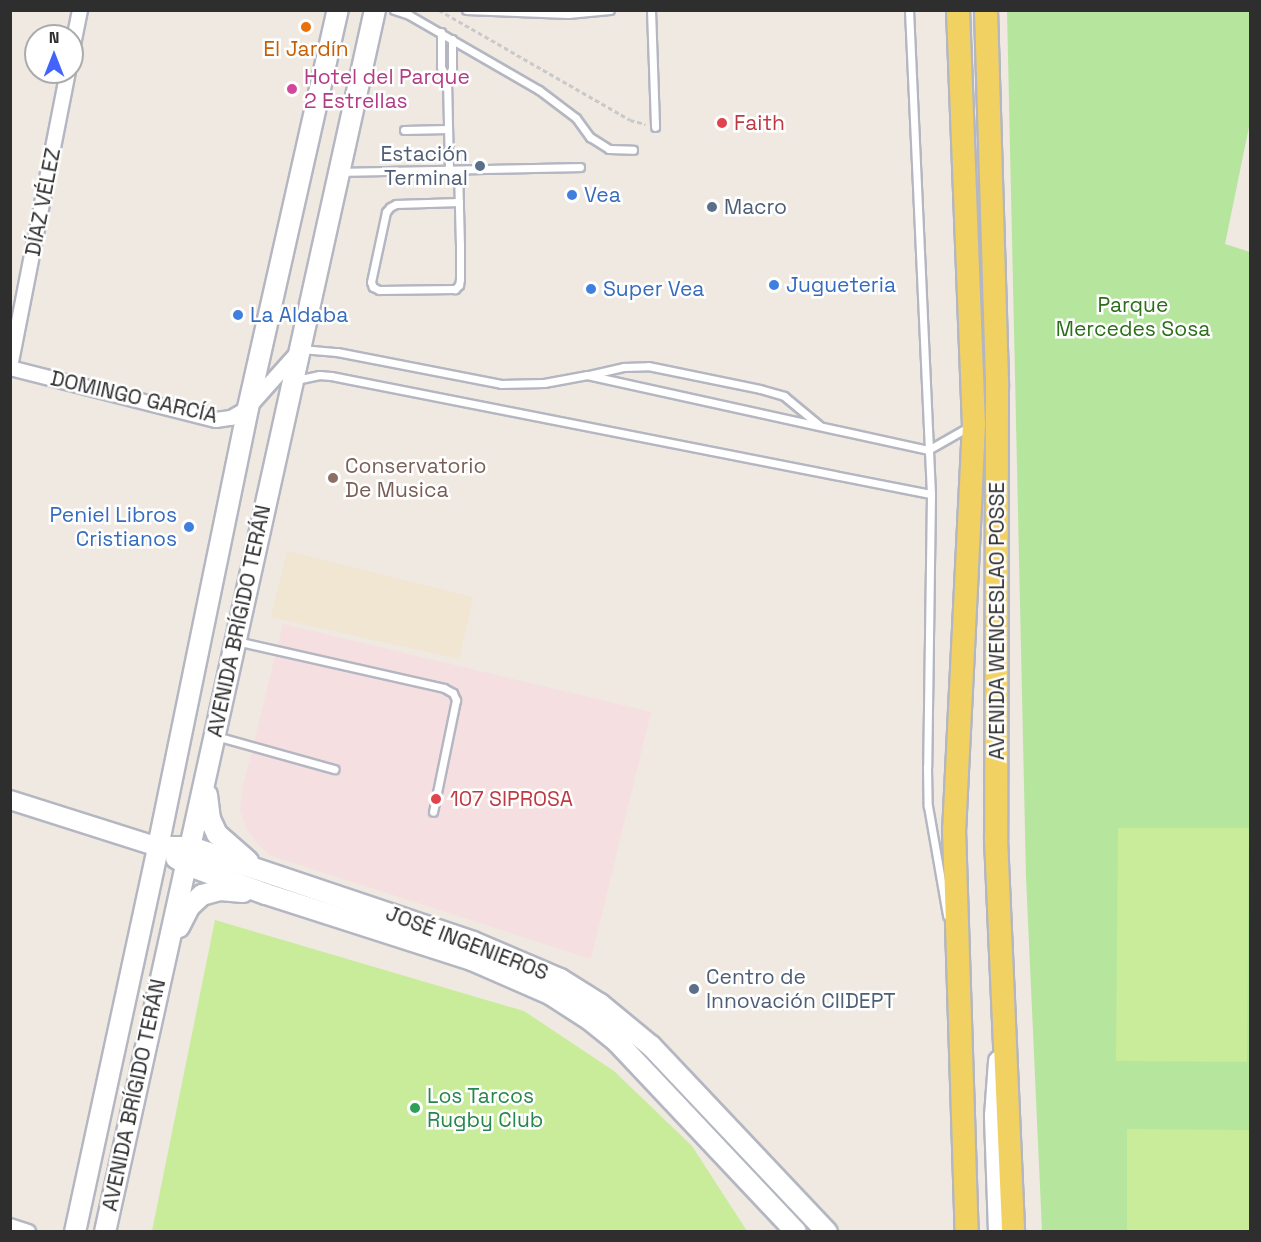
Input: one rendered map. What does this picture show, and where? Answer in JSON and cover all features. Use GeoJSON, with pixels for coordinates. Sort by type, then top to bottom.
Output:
{"type":"FeatureCollection","features":[{"type":"Feature","properties":{"kind":"main road","name":"AVENIDA BRÍGIDO TERÁN"},"geometry":{"type":"LineString","coordinates":[[75,1232],[158,847],[248,408],[338,10]]}},
{"type":"Feature","properties":{"kind":"main road","name":"AVENIDA BRÍGIDO TERÁN"},"geometry":{"type":"LineString","coordinates":[[105,1232],[375,10]]}},
{"type":"Feature","properties":{"kind":"main road"},"geometry":{"type":"LineString","coordinates":[[958,10],[974,424],[970,557],[955,783],[963,1167],[967,1232]]}},
{"type":"Feature","properties":{"kind":"main road","name":"AVENIDA WENCESLAO POSSE"},"geometry":{"type":"LineString","coordinates":[[986,10],[997,387],[996,839],[1013,1232]]}},
{"type":"Feature","properties":{"kind":"main road"},"geometry":{"type":"LineString","coordinates":[[207,772],[207,802],[210,819],[218,834],[259,870]]}},
{"type":"Feature","properties":{"kind":"main road","name":"JOSÉ INGENIEROS"},"geometry":{"type":"LineString","coordinates":[[158,847],[189,856],[259,870],[518,959],[560,979],[600,1004],[632,1028],[683,1077],[827,1232]]}},
{"type":"Feature","properties":{"kind":"main road","name":"JOSÉ INGENIEROS"},"geometry":{"type":"LineString","coordinates":[[189,856],[266,894],[472,960],[550,994],[590,1020],[617,1042],[796,1232]]}},
{"type":"Feature","properties":{"kind":"main road"},"geometry":{"type":"LineString","coordinates":[[164,960],[189,907],[202,895],[220,890],[266,894]]}},
{"type":"Feature","properties":{"kind":"main road"},"geometry":{"type":"LineString","coordinates":[[999,1232],[995,1083],[1003,1037]]}},
{"type":"Feature","properties":{"kind":"main road"},"geometry":{"type":"LineString","coordinates":[[958,1232],[963,1167]]}},
{"type":"Feature","properties":{"kind":"street","name":"DÍAZ VÉLEZ"},"geometry":{"type":"LineString","coordinates":[[10,367],[66,84]]}},
{"type":"Feature","properties":{"kind":"street","name":"DOMINGO GARCÍA"},"geometry":{"type":"LineString","coordinates":[[10,367],[216,420],[231,418],[248,408],[301,349]]}},
{"type":"Feature","properties":{"kind":"street","name":"JOSÉ INGENIEROS"},"geometry":{"type":"LineString","coordinates":[[10,800],[158,847]]}},
{"type":"Feature","properties":{"kind":"street"},"geometry":{"type":"LineString","coordinates":[[10,1226],[28,1232]]}},
{"type":"Feature","properties":{"kind":"lane"},"geometry":{"type":"LineString","coordinates":[[394,10],[409,15],[441,32],[559,103],[576,118],[590,137],[609,149],[633,150]]}},
{"type":"Feature","properties":{"kind":"lane"},"geometry":{"type":"LineString","coordinates":[[466,10],[568,14],[610,11]]}},
{"type":"Feature","properties":{"kind":"lane"},"geometry":{"type":"LineString","coordinates":[[651,10],[655,127]]}},
{"type":"Feature","properties":{"kind":"lane"},"geometry":{"type":"LineString","coordinates":[[909,10],[931,494],[928,806],[958,977]]}},
{"type":"Feature","properties":{"kind":"lane"},"geometry":{"type":"LineString","coordinates":[[441,32],[441,67],[447,80],[448,129],[459,202],[460,279],[455,289],[379,290],[373,287],[371,282],[386,212],[390,207],[396,204],[459,202]]}},
{"type":"Feature","properties":{"kind":"lane"},"geometry":{"type":"LineString","coordinates":[[447,80],[452,68],[452,39]]}},
{"type":"Feature","properties":{"kind":"lane"},"geometry":{"type":"LineString","coordinates":[[404,130],[448,129]]}},
{"type":"Feature","properties":{"kind":"lane"},"geometry":{"type":"LineString","coordinates":[[338,172],[580,167]]}},
{"type":"Feature","properties":{"kind":"lane"},"geometry":{"type":"LineString","coordinates":[[301,349],[337,352],[501,384],[544,383],[624,367],[648,366],[784,396],[820,426]]}},
{"type":"Feature","properties":{"kind":"lane"},"geometry":{"type":"LineString","coordinates":[[587,375],[928,450],[974,424]]}},
{"type":"Feature","properties":{"kind":"lane"},"geometry":{"type":"LineString","coordinates":[[293,381],[307,376],[331,376],[931,494]]}},
{"type":"Feature","properties":{"kind":"lane"},"geometry":{"type":"LineString","coordinates":[[234,640],[444,688],[453,693],[456,700],[433,812]]}},
{"type":"Feature","properties":{"kind":"lane"},"geometry":{"type":"LineString","coordinates":[[213,735],[334,769]]}},
{"type":"Feature","properties":{"kind":"path"},"geometry":{"type":"LineString","coordinates":[[441,11],[630,120],[655,127]]}},
{"type":"Feature","properties":{"kind":"shaded area"},"geometry":{"type":"Polygon","coordinates":[[[287,551],[473,597],[459,659],[271,617],[287,551]]]}},
{"type":"Feature","properties":{"kind":"shaded area","name":"107 SIPROSA"},"geometry":{"type":"Polygon","coordinates":[[[283,624],[651,712],[591,959],[269,855],[257,843],[247,830],[240,811],[243,787],[283,624]]]}},
{"type":"Feature","properties":{"kind":"green space","name":"Parque Mercedes Sosa"},"geometry":{"type":"Polygon","coordinates":[[[1007,11],[1250,11],[1250,122],[1225,244],[1250,252],[1250,1231],[1042,1231],[1026,877],[1007,11]]]}},
{"type":"Feature","properties":{"kind":"green space"},"geometry":{"type":"Polygon","coordinates":[[[1118,828],[1249,828],[1247,1062],[1116,1061],[1118,828]]]}},
{"type":"Feature","properties":{"kind":"green space","name":"Los Tarcos Rugby Club"},"geometry":{"type":"Polygon","coordinates":[[[215,920],[524,1011],[614,1071],[692,1146],[747,1231],[152,1231],[215,920]]]}},
{"type":"Feature","properties":{"kind":"green space"},"geometry":{"type":"Polygon","coordinates":[[[1127,1129],[1250,1130],[1250,1231],[1127,1231],[1127,1129]]]}},
{"type":"Feature","properties":{"kind":"place","name":"El Jardín"},"geometry":{"type":"Point","coordinates":[306,27]}},
{"type":"Feature","properties":{"kind":"place","name":"Hotel del Parque 2 Estrellas"},"geometry":{"type":"Point","coordinates":[292,89]}},
{"type":"Feature","properties":{"kind":"place","name":"Faith"},"geometry":{"type":"Point","coordinates":[722,123]}},
{"type":"Feature","properties":{"kind":"place","name":"Estación Terminal"},"geometry":{"type":"Point","coordinates":[480,166]}},
{"type":"Feature","properties":{"kind":"place","name":"Vea"},"geometry":{"type":"Point","coordinates":[572,195]}},
{"type":"Feature","properties":{"kind":"place","name":"Macro"},"geometry":{"type":"Point","coordinates":[712,207]}},
{"type":"Feature","properties":{"kind":"place","name":"Jugueteria"},"geometry":{"type":"Point","coordinates":[774,285]}},
{"type":"Feature","properties":{"kind":"place","name":"Super Vea"},"geometry":{"type":"Point","coordinates":[591,289]}},
{"type":"Feature","properties":{"kind":"place","name":"La Aldaba"},"geometry":{"type":"Point","coordinates":[238,315]}},
{"type":"Feature","properties":{"kind":"place","name":"Conservatorio De Musica"},"geometry":{"type":"Point","coordinates":[333,478]}},
{"type":"Feature","properties":{"kind":"place","name":"Peniel Libros Cristianos"},"geometry":{"type":"Point","coordinates":[189,527]}},
{"type":"Feature","properties":{"kind":"place","name":"107 SIPROSA"},"geometry":{"type":"Point","coordinates":[436,799]}},
{"type":"Feature","properties":{"kind":"place","name":"Centro de Innovación CIIDEPT"},"geometry":{"type":"Point","coordinates":[694,989]}},
{"type":"Feature","properties":{"kind":"place","name":"Los Tarcos Rugby Club"},"geometry":{"type":"Point","coordinates":[415,1108]}}]}
